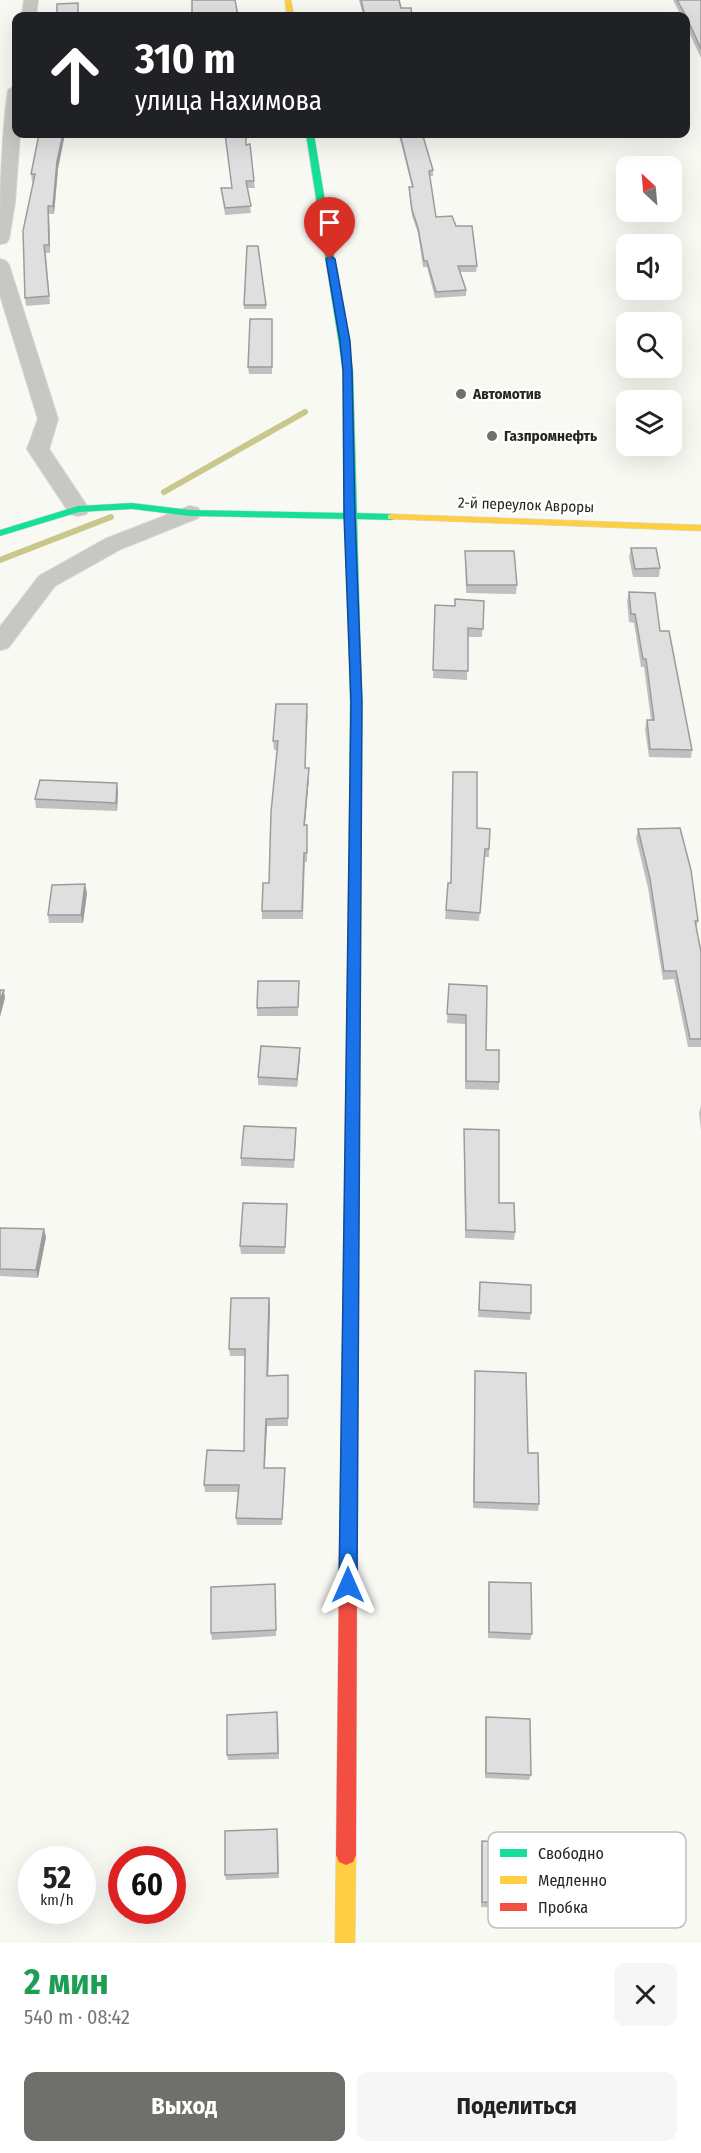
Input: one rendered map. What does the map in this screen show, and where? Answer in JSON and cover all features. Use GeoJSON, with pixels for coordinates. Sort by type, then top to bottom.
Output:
{"type":"FeatureCollection","features":[{"type":"Feature","properties":{"kind":"main road"},"geometry":{"type":"LineString","coordinates":[[311,138],[348,371],[356,713],[345,1943]]}},
{"type":"Feature","properties":{"kind":"main road","name":"2-й переулок Авроры"},"geometry":{"type":"LineString","coordinates":[[0,533],[78,508],[132,506],[190,513],[350,515],[701,528]]}},
{"type":"Feature","properties":{"kind":"street"},"geometry":{"type":"LineString","coordinates":[[0,239],[8,209],[10,117]]}},
{"type":"Feature","properties":{"kind":"street"},"geometry":{"type":"LineString","coordinates":[[0,265],[48,419],[38,449],[78,508]]}},
{"type":"Feature","properties":{"kind":"street"},"geometry":{"type":"LineString","coordinates":[[0,644],[47,581],[113,544],[190,513]]}},
{"type":"Feature","properties":{"kind":"building"},"geometry":{"type":"Polygon","coordinates":[[[192,0],[235,0],[237,12],[192,12],[192,0]]]}},
{"type":"Feature","properties":{"kind":"building"},"geometry":{"type":"Polygon","coordinates":[[[361,0],[399,0],[401,8],[411,8],[412,12],[364,12],[361,0]]]}},
{"type":"Feature","properties":{"kind":"building"},"geometry":{"type":"Polygon","coordinates":[[[677,0],[701,0],[701,49],[690,25],[690,12],[684,12],[677,0]]]}},
{"type":"Feature","properties":{"kind":"building"},"geometry":{"type":"Polygon","coordinates":[[[78,3],[78,12],[57,12],[57,4],[78,3]]]}},
{"type":"Feature","properties":{"kind":"building"},"geometry":{"type":"Polygon","coordinates":[[[38,138],[62,138],[57,161],[53,206],[48,206],[49,245],[44,245],[49,296],[25,298],[23,231],[35,174],[31,174],[38,138]]]}},
{"type":"Feature","properties":{"kind":"building"},"geometry":{"type":"Polygon","coordinates":[[[226,138],[246,138],[246,145],[250,144],[254,181],[246,181],[251,206],[225,208],[221,188],[232,188],[226,138]]]}},
{"type":"Feature","properties":{"kind":"building"},"geometry":{"type":"Polygon","coordinates":[[[401,138],[424,138],[433,170],[429,171],[436,217],[452,216],[456,226],[472,226],[477,266],[458,266],[466,290],[436,292],[427,261],[424,261],[412,210],[409,187],[413,187],[401,138]]]}},
{"type":"Feature","properties":{"kind":"building"},"geometry":{"type":"Polygon","coordinates":[[[247,246],[258,246],[266,305],[244,305],[247,246]]]}},
{"type":"Feature","properties":{"kind":"building"},"geometry":{"type":"Polygon","coordinates":[[[250,319],[272,319],[272,367],[248,367],[250,319]]]}},
{"type":"Feature","properties":{"kind":"building"},"geometry":{"type":"Polygon","coordinates":[[[631,548],[656,548],[660,568],[635,569],[631,548]]]}},
{"type":"Feature","properties":{"kind":"building"},"geometry":{"type":"Polygon","coordinates":[[[465,551],[514,551],[517,585],[467,585],[465,551]]]}},
{"type":"Feature","properties":{"kind":"building"},"geometry":{"type":"Polygon","coordinates":[[[629,592],[655,593],[660,631],[669,631],[692,750],[650,749],[647,720],[654,720],[646,659],[643,659],[635,614],[631,614],[629,592]]]}},
{"type":"Feature","properties":{"kind":"building"},"geometry":{"type":"Polygon","coordinates":[[[455,599],[484,601],[483,629],[468,628],[468,671],[433,670],[435,605],[455,606],[455,599]]]}},
{"type":"Feature","properties":{"kind":"building"},"geometry":{"type":"Polygon","coordinates":[[[276,704],[307,704],[305,768],[309,768],[304,825],[307,825],[307,853],[304,853],[302,911],[262,911],[263,883],[269,883],[271,812],[278,741],[273,741],[276,704]]]}},
{"type":"Feature","properties":{"kind":"building"},"geometry":{"type":"Polygon","coordinates":[[[453,772],[477,772],[477,828],[490,829],[489,849],[485,849],[480,913],[446,910],[448,883],[451,883],[453,772]]]}},
{"type":"Feature","properties":{"kind":"building"},"geometry":{"type":"Polygon","coordinates":[[[40,780],[117,783],[116,803],[35,799],[40,780]]]}},
{"type":"Feature","properties":{"kind":"building"},"geometry":{"type":"Polygon","coordinates":[[[680,828],[691,870],[698,921],[695,921],[701,952],[701,1039],[690,1039],[676,971],[664,971],[650,879],[638,829],[680,828]]]}},
{"type":"Feature","properties":{"kind":"building"},"geometry":{"type":"Polygon","coordinates":[[[85,884],[81,915],[48,915],[52,885],[85,884]]]}},
{"type":"Feature","properties":{"kind":"building"},"geometry":{"type":"Polygon","coordinates":[[[258,981],[299,981],[298,1007],[257,1008],[258,981]]]}},
{"type":"Feature","properties":{"kind":"building"},"geometry":{"type":"Polygon","coordinates":[[[449,984],[487,986],[486,1050],[499,1050],[499,1082],[466,1081],[466,1015],[447,1014],[449,984]]]}},
{"type":"Feature","properties":{"kind":"building"},"geometry":{"type":"Polygon","coordinates":[[[261,1046],[300,1048],[297,1079],[258,1077],[261,1046]]]}},
{"type":"Feature","properties":{"kind":"building"},"geometry":{"type":"Polygon","coordinates":[[[244,1126],[296,1128],[294,1160],[241,1158],[244,1126]]]}},
{"type":"Feature","properties":{"kind":"building"},"geometry":{"type":"Polygon","coordinates":[[[464,1129],[499,1130],[499,1203],[514,1203],[515,1232],[466,1230],[464,1129]]]}},
{"type":"Feature","properties":{"kind":"building"},"geometry":{"type":"Polygon","coordinates":[[[243,1203],[287,1204],[285,1247],[240,1246],[243,1203]]]}},
{"type":"Feature","properties":{"kind":"building"},"geometry":{"type":"Polygon","coordinates":[[[0,1228],[44,1229],[36,1270],[0,1269],[0,1228]]]}},
{"type":"Feature","properties":{"kind":"building"},"geometry":{"type":"Polygon","coordinates":[[[480,1282],[531,1285],[531,1313],[479,1310],[480,1282]]]}},
{"type":"Feature","properties":{"kind":"building"},"geometry":{"type":"Polygon","coordinates":[[[231,1298],[269,1298],[267,1376],[288,1375],[288,1418],[266,1419],[264,1468],[285,1468],[282,1519],[236,1518],[239,1485],[204,1485],[207,1450],[244,1451],[245,1349],[229,1349],[231,1298]]]}},
{"type":"Feature","properties":{"kind":"building"},"geometry":{"type":"Polygon","coordinates":[[[475,1371],[526,1373],[528,1453],[538,1453],[539,1504],[474,1502],[475,1371]]]}},
{"type":"Feature","properties":{"kind":"building"},"geometry":{"type":"Polygon","coordinates":[[[489,1582],[531,1583],[532,1634],[489,1632],[489,1582]]]}},
{"type":"Feature","properties":{"kind":"building"},"geometry":{"type":"Polygon","coordinates":[[[275,1584],[276,1630],[211,1633],[211,1587],[275,1584]]]}},
{"type":"Feature","properties":{"kind":"building"},"geometry":{"type":"Polygon","coordinates":[[[277,1712],[278,1753],[227,1755],[227,1715],[277,1712]]]}},
{"type":"Feature","properties":{"kind":"building"},"geometry":{"type":"Polygon","coordinates":[[[486,1717],[530,1719],[531,1775],[486,1773],[486,1717]]]}},
{"type":"Feature","properties":{"kind":"building"},"geometry":{"type":"Polygon","coordinates":[[[277,1829],[278,1873],[225,1875],[225,1831],[277,1829]]]}},
{"type":"Feature","properties":{"kind":"building"},"geometry":{"type":"Polygon","coordinates":[[[482,1841],[488,1841],[488,1902],[482,1902],[482,1841]]]}},
{"type":"Feature","properties":{"kind":"waterway"},"geometry":{"type":"LineString","coordinates":[[164,492],[305,412]]}},
{"type":"Feature","properties":{"kind":"waterway"},"geometry":{"type":"LineString","coordinates":[[0,560],[111,517]]}},
{"type":"Feature","properties":{"kind":"traffic: fast"},"geometry":{"type":"LineString","coordinates":[[311,138],[348,371],[356,701],[355,850]]}},
{"type":"Feature","properties":{"kind":"traffic: fast"},"geometry":{"type":"LineString","coordinates":[[0,533],[78,509],[132,506],[190,513],[392,517]]}},
{"type":"Feature","properties":{"kind":"traffic: fast"},"geometry":{"type":"LineString","coordinates":[[348,1576],[352,1159]]}},
{"type":"Feature","properties":{"kind":"traffic: slow"},"geometry":{"type":"LineString","coordinates":[[288,0],[290,12]]}},
{"type":"Feature","properties":{"kind":"traffic: slow"},"geometry":{"type":"LineString","coordinates":[[392,517],[701,528]]}},
{"type":"Feature","properties":{"kind":"traffic: slow"},"geometry":{"type":"LineString","coordinates":[[345,1943],[346,1855]]}},
{"type":"Feature","properties":{"kind":"traffic: jam"},"geometry":{"type":"LineString","coordinates":[[352,1159],[355,850]]}},
{"type":"Feature","properties":{"kind":"traffic: jam"},"geometry":{"type":"LineString","coordinates":[[346,1855],[348,1576]]}},
{"type":"Feature","properties":{"kind":"place","name":"Автомотив"},"geometry":{"type":"Point","coordinates":[461,394]}},
{"type":"Feature","properties":{"kind":"place","name":"Газпромнефть"},"geometry":{"type":"Point","coordinates":[492,436]}},
{"type":"Feature","properties":{"kind":"route"},"geometry":{"type":"LineString","coordinates":[[330,259],[348,371],[356,702],[348,1585]]}}]}
